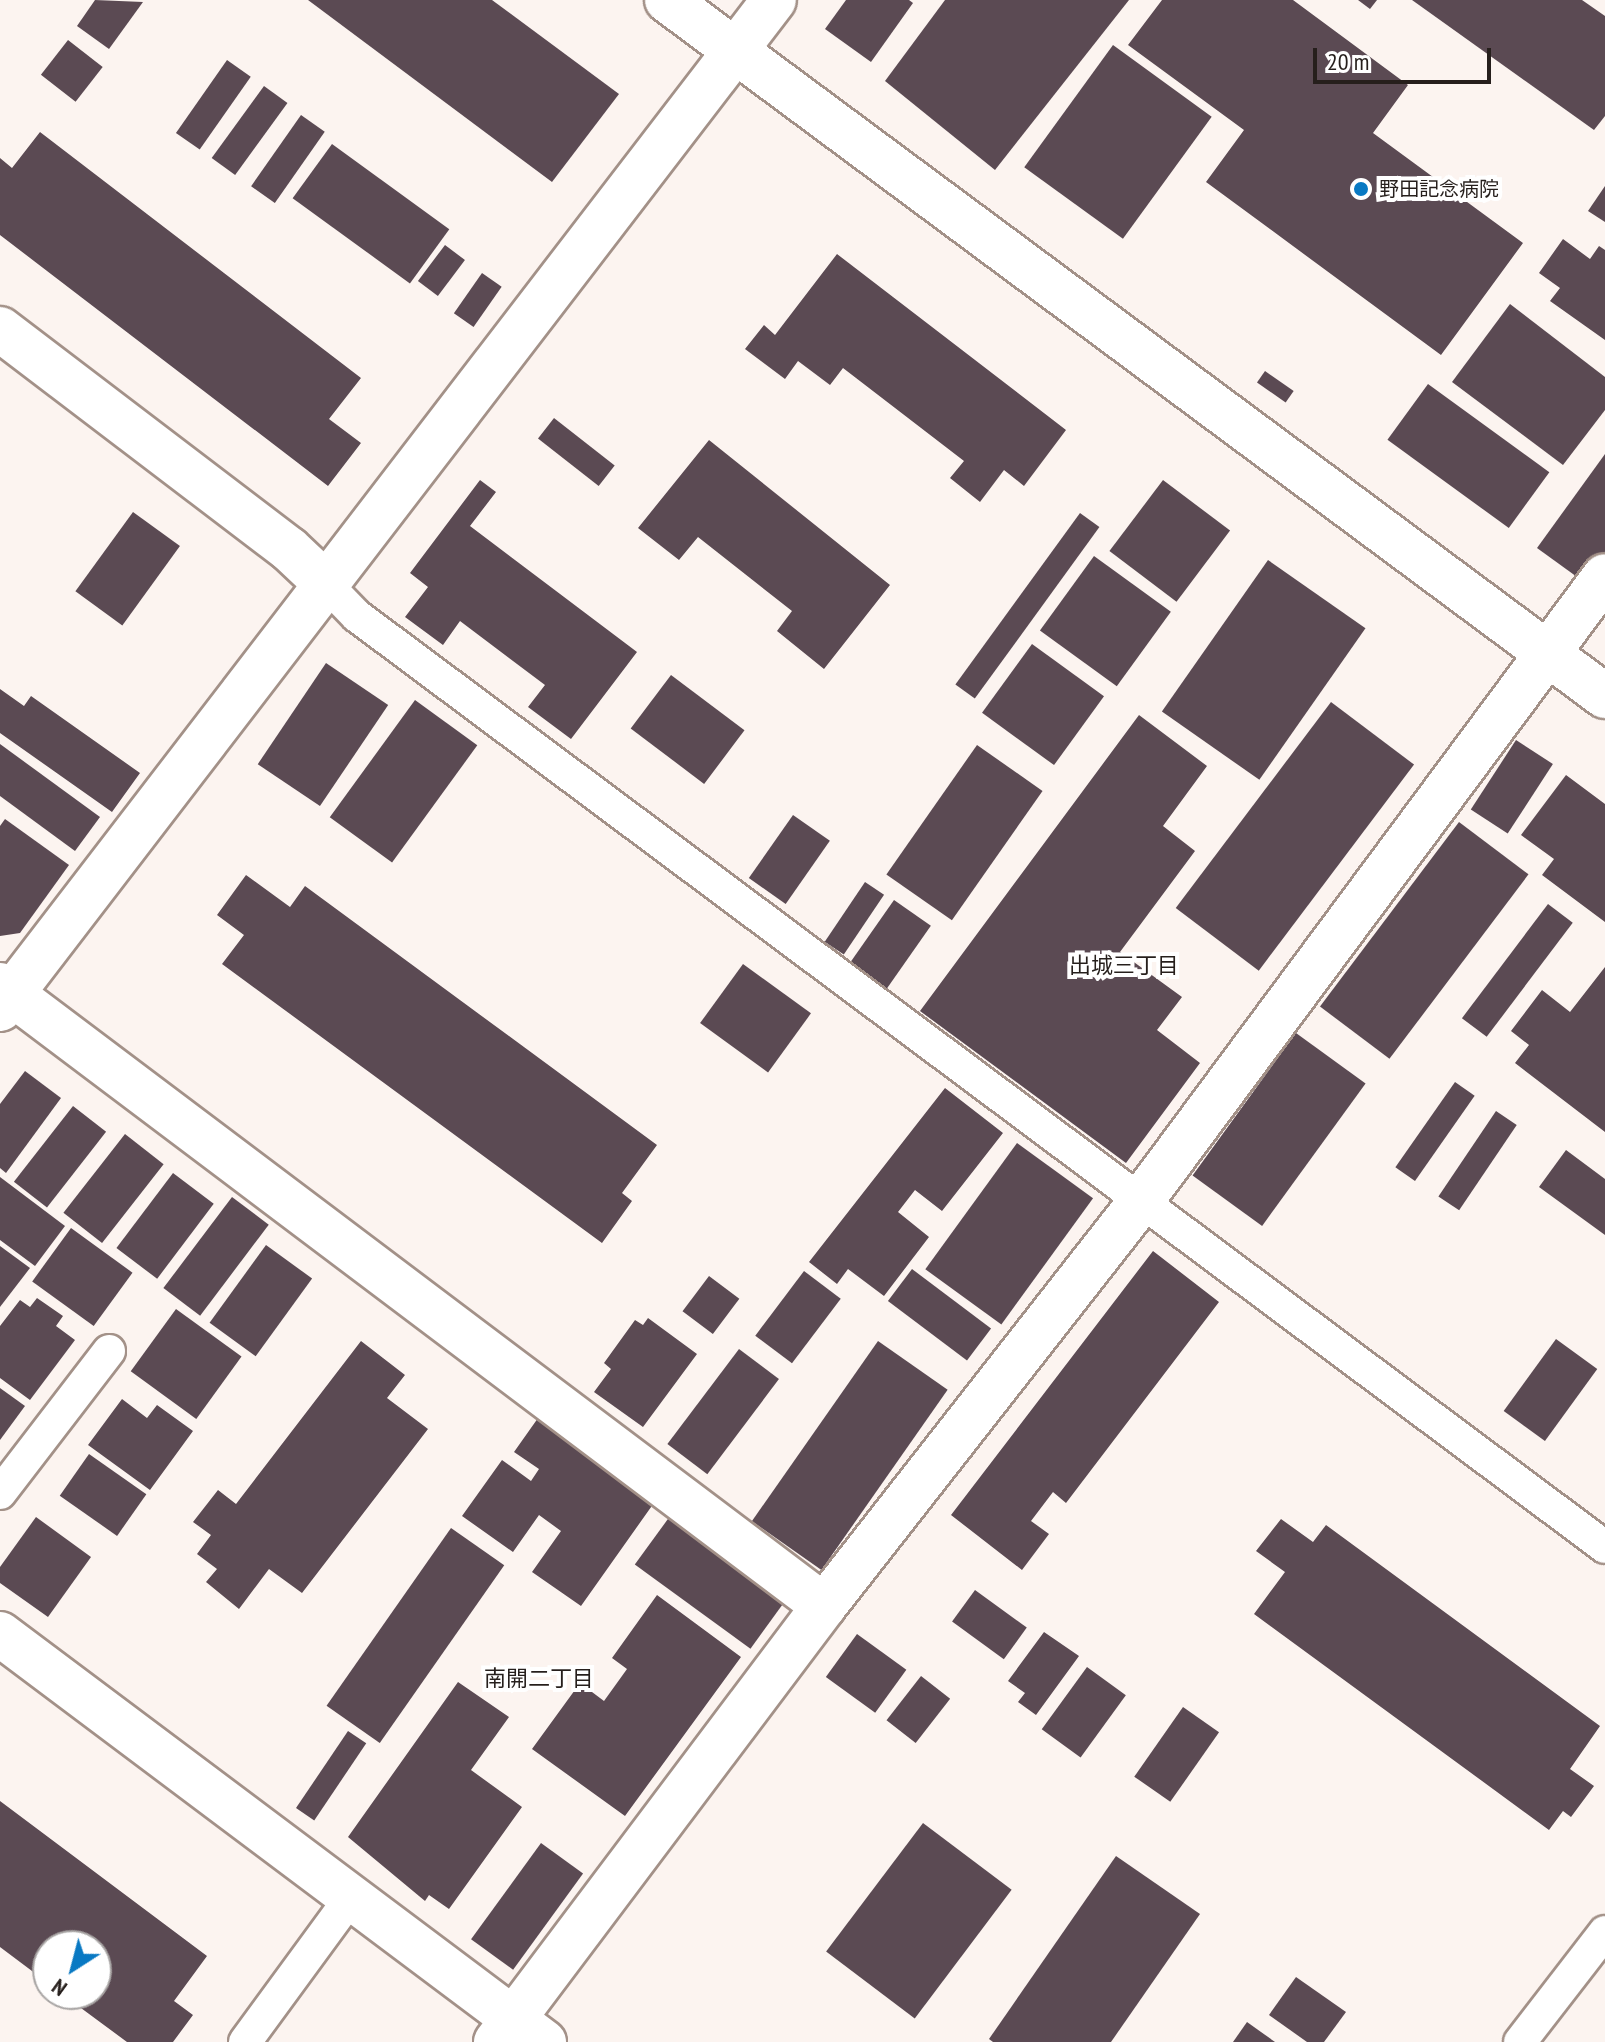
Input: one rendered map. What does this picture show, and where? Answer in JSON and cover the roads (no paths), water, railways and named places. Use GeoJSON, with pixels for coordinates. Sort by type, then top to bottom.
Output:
{"type":"FeatureCollection","features":[{"type":"Feature","properties":{"kind":"street"},"geometry":{"type":"LineString","coordinates":[[667,0],[1605,696]]}},
{"type":"Feature","properties":{"kind":"street"},"geometry":{"type":"LineString","coordinates":[[774,0],[4,996],[824,1606]]}},
{"type":"Feature","properties":{"kind":"street"},"geometry":{"type":"LineString","coordinates":[[0,329],[289,549],[325,583]]}},
{"type":"Feature","properties":{"kind":"street"},"geometry":{"type":"LineString","coordinates":[[0,1634],[352,1896],[518,2034],[824,1606],[1141,1201],[1605,576]]}},
{"type":"Feature","properties":{"kind":"lane"},"geometry":{"type":"LineString","coordinates":[[325,583],[357,616],[1605,1547]]}},
{"type":"Feature","properties":{"kind":"lane"},"geometry":{"type":"LineString","coordinates":[[0,1493],[109,1351]]}},
{"type":"Feature","properties":{"kind":"lane"},"geometry":{"type":"LineString","coordinates":[[245,2042],[352,1896]]}},
{"type":"Feature","properties":{"kind":"lane"},"geometry":{"type":"LineString","coordinates":[[1520,2042],[1605,1932]]}},
{"type":"Feature","properties":{"kind":"place","name":"野田記念病院"},"geometry":{"type":"Point","coordinates":[1361,189]}},
{"type":"Feature","properties":{"kind":"district","name":"出城三丁目"},"geometry":{"type":"Point","coordinates":[1124,966]}},
{"type":"Feature","properties":{"kind":"district","name":"南開二丁目"},"geometry":{"type":"Point","coordinates":[539,1679]}}]}
